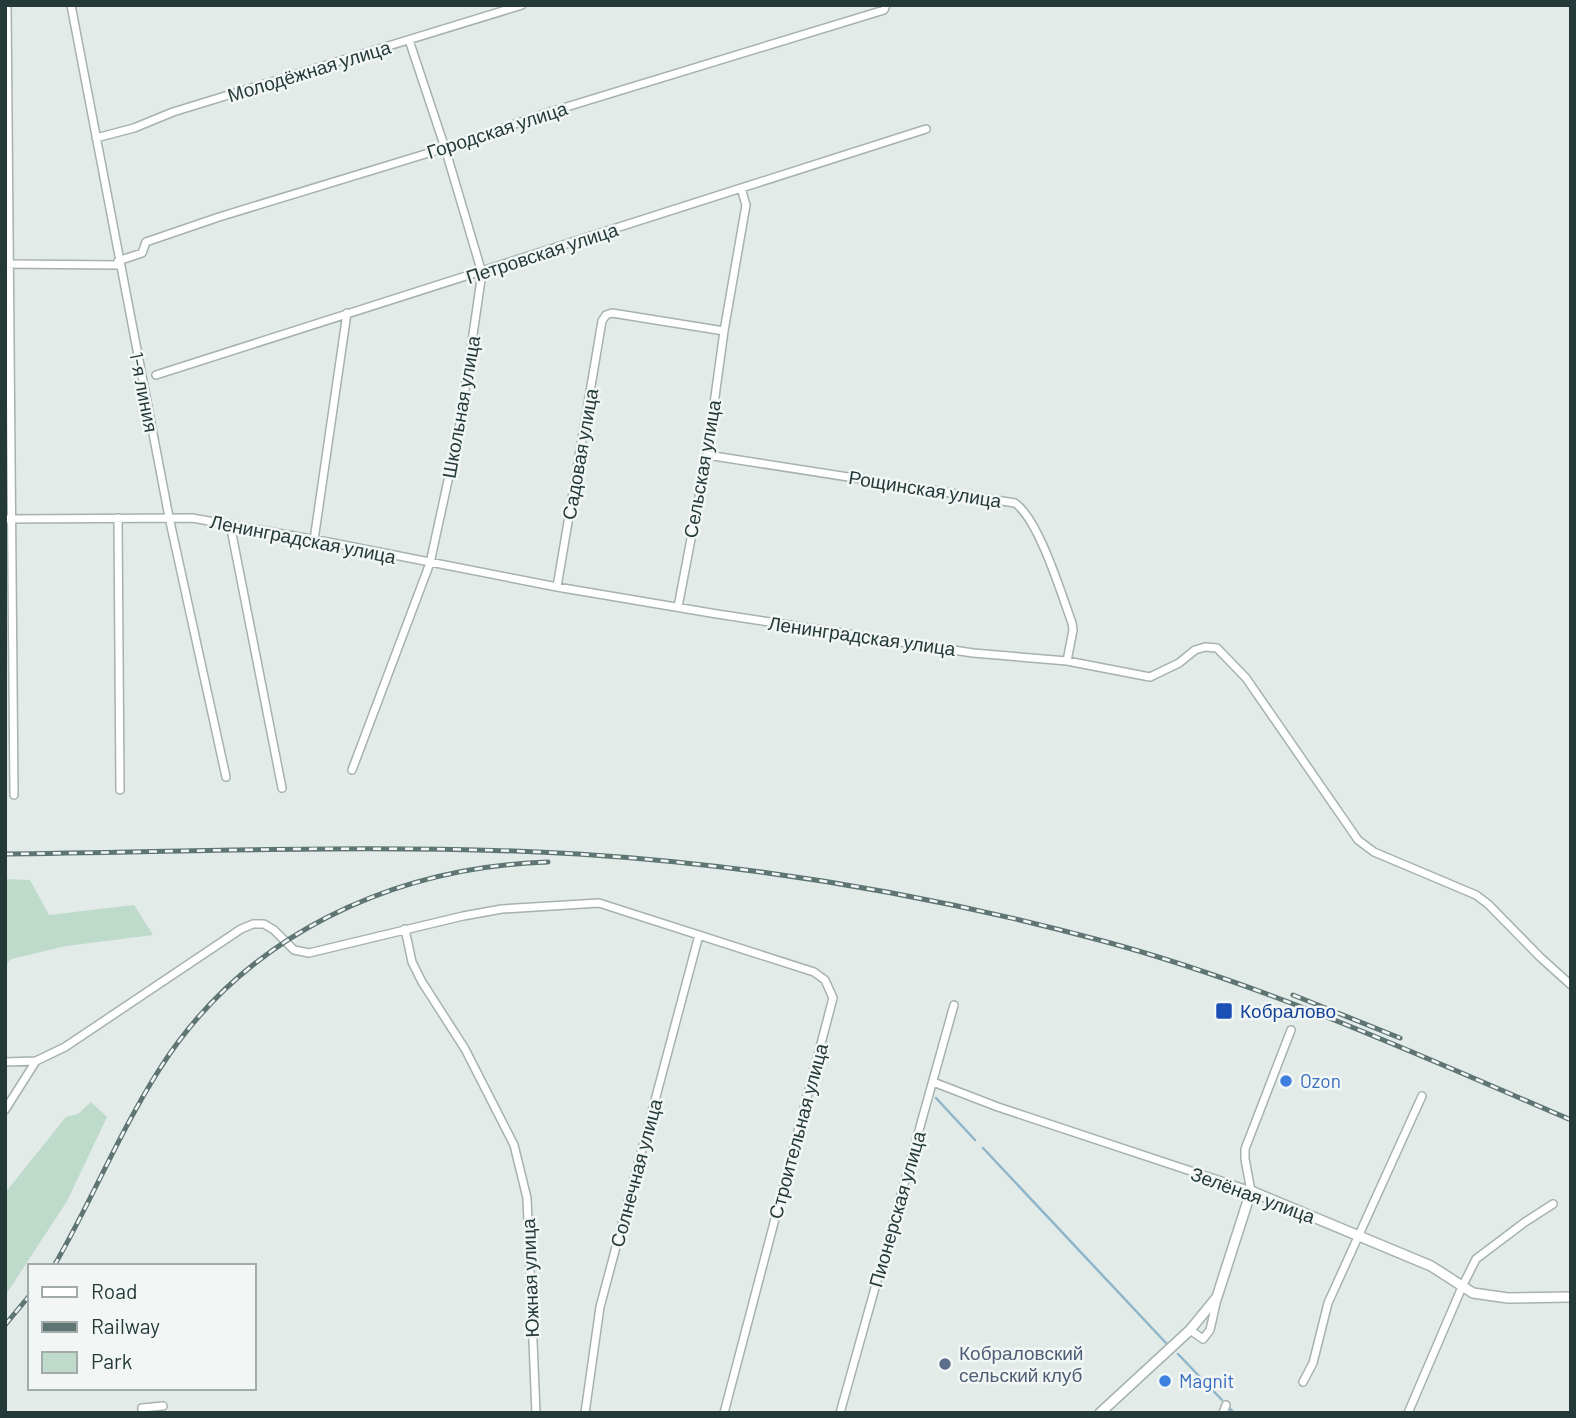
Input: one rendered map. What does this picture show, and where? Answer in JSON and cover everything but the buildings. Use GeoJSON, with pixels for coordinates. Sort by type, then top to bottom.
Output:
{"type":"FeatureCollection","features":[{"type":"Feature","properties":{"kind":"street"},"geometry":{"type":"LineString","coordinates":[[7,5],[9,519],[14,795]]}},
{"type":"Feature","properties":{"kind":"street","name":"1-я линия"},"geometry":{"type":"LineString","coordinates":[[71,5],[169,517],[226,777]]}},
{"type":"Feature","properties":{"kind":"street","name":"Молодёжная улица"},"geometry":{"type":"LineString","coordinates":[[96,138],[522,5]]}},
{"type":"Feature","properties":{"kind":"street","name":"Городская улица"},"geometry":{"type":"LineString","coordinates":[[119,263],[142,253],[146,242],[170,233],[885,8]]}},
{"type":"Feature","properties":{"kind":"street","name":"Школьная улица"},"geometry":{"type":"LineString","coordinates":[[352,770],[430,563],[459,430],[482,273],[409,40]]}},
{"type":"Feature","properties":{"kind":"street","name":"Петровская улица"},"geometry":{"type":"LineString","coordinates":[[156,375],[926,129]]}},
{"type":"Feature","properties":{"kind":"street","name":"Сельская улица"},"geometry":{"type":"LineString","coordinates":[[678,607],[707,455],[724,331],[746,205],[741,188]]}},
{"type":"Feature","properties":{"kind":"street"},"geometry":{"type":"LineString","coordinates":[[7,264],[119,263]]}},
{"type":"Feature","properties":{"kind":"street"},"geometry":{"type":"LineString","coordinates":[[314,540],[347,313]]}},
{"type":"Feature","properties":{"kind":"street","name":"Садовая улица"},"geometry":{"type":"LineString","coordinates":[[557,587],[604,318],[612,313],[724,331]]}},
{"type":"Feature","properties":{"kind":"street","name":"Рощинская улица"},"geometry":{"type":"LineString","coordinates":[[707,455],[1015,503],[1032,523],[1072,623],[1067,661]]}},
{"type":"Feature","properties":{"kind":"street"},"geometry":{"type":"LineString","coordinates":[[118,518],[120,790]]}},
{"type":"Feature","properties":{"kind":"street","name":"Ленинградская улица"},"geometry":{"type":"LineString","coordinates":[[9,519],[192,518],[557,587],[973,653],[1067,661],[1150,677],[1179,663],[1195,650],[1217,648],[1246,678],[1358,840],[1374,852],[1476,895],[1489,904],[1571,985]]}},
{"type":"Feature","properties":{"kind":"street"},"geometry":{"type":"LineString","coordinates":[[230,524],[282,788]]}},
{"type":"Feature","properties":{"kind":"street"},"geometry":{"type":"LineString","coordinates":[[5,1062],[36,1062],[65,1048],[207,950],[253,924],[264,924],[294,950],[302,953],[502,909],[599,903],[699,935]]}},
{"type":"Feature","properties":{"kind":"street","name":"Южная улица"},"geometry":{"type":"LineString","coordinates":[[405,929],[412,962],[422,982],[465,1049],[514,1145],[527,1198],[536,1413]]}},
{"type":"Feature","properties":{"kind":"street","name":"Солнечная улица"},"geometry":{"type":"LineString","coordinates":[[585,1413],[600,1307],[699,935]]}},
{"type":"Feature","properties":{"kind":"street","name":"Строительная улица"},"geometry":{"type":"LineString","coordinates":[[699,935],[814,972],[825,980],[833,998],[724,1413]]}},
{"type":"Feature","properties":{"kind":"street","name":"Пионерская улица"},"geometry":{"type":"LineString","coordinates":[[840,1413],[954,1005]]}},
{"type":"Feature","properties":{"kind":"street"},"geometry":{"type":"LineString","coordinates":[[1190,1330],[1203,1339],[1210,1330],[1217,1297],[1251,1191],[1245,1149],[1291,1030]]}},
{"type":"Feature","properties":{"kind":"street"},"geometry":{"type":"LineString","coordinates":[[5,1110],[36,1062]]}},
{"type":"Feature","properties":{"kind":"street","name":"Зелёная улица"},"geometry":{"type":"LineString","coordinates":[[933,1082],[998,1107],[1251,1191],[1431,1266],[1474,1293],[1508,1298],[1571,1297]]}},
{"type":"Feature","properties":{"kind":"street"},"geometry":{"type":"LineString","coordinates":[[1304,1382],[1313,1363],[1328,1303],[1422,1096]]}},
{"type":"Feature","properties":{"kind":"street"},"geometry":{"type":"LineString","coordinates":[[1408,1413],[1476,1259],[1553,1204]]}},
{"type":"Feature","properties":{"kind":"street"},"geometry":{"type":"LineString","coordinates":[[1100,1413],[1190,1330],[1217,1297]]}},
{"type":"Feature","properties":{"kind":"street"},"geometry":{"type":"LineString","coordinates":[[142,1413],[142,1408],[163,1406]]}},
{"type":"Feature","properties":{"kind":"green space"},"geometry":{"type":"Polygon","coordinates":[[[5,879],[30,880],[49,915],[134,905],[153,935],[66,946],[11,959],[5,966],[5,879]]]}},
{"type":"Feature","properties":{"kind":"green space"},"geometry":{"type":"Polygon","coordinates":[[[91,1102],[107,1117],[67,1201],[5,1296],[5,1193],[66,1117],[78,1114],[91,1102]]]}},
{"type":"Feature","properties":{"kind":"waterway"},"geometry":{"type":"LineString","coordinates":[[936,1098],[975,1140]]}},
{"type":"Feature","properties":{"kind":"waterway"},"geometry":{"type":"LineString","coordinates":[[983,1148],[1166,1343]]}},
{"type":"Feature","properties":{"kind":"waterway"},"geometry":{"type":"LineString","coordinates":[[1178,1354],[1222,1400]]}},
{"type":"Feature","properties":{"kind":"waterway"},"geometry":{"type":"LineString","coordinates":[[1229,1408],[1234,1413]]}},
{"type":"Feature","properties":{"kind":"railway"},"geometry":{"type":"LineString","coordinates":[[5,854],[292,849],[507,851],[644,859],[843,884],[1039,925],[1163,958],[1340,1022],[1571,1120]]}},
{"type":"Feature","properties":{"kind":"railway"},"geometry":{"type":"LineString","coordinates":[[55,1264],[159,1070],[194,1023],[234,981],[279,946],[327,917],[379,894],[434,878],[490,867],[548,862]]}},
{"type":"Feature","properties":{"kind":"railway"},"geometry":{"type":"LineString","coordinates":[[1293,995],[1400,1038]]}},
{"type":"Feature","properties":{"kind":"railway"},"geometry":{"type":"LineString","coordinates":[[5,1325],[28,1297]]}},
{"type":"Feature","properties":{"kind":"place","name":"Кобралово"},"geometry":{"type":"Point","coordinates":[1224,1011]}},
{"type":"Feature","properties":{"kind":"place","name":"Ozon"},"geometry":{"type":"Point","coordinates":[1286,1081]}},
{"type":"Feature","properties":{"kind":"place","name":"Кобраловский сельский клуб"},"geometry":{"type":"Point","coordinates":[945,1364]}},
{"type":"Feature","properties":{"kind":"place","name":"Magnit"},"geometry":{"type":"Point","coordinates":[1165,1381]}}]}
